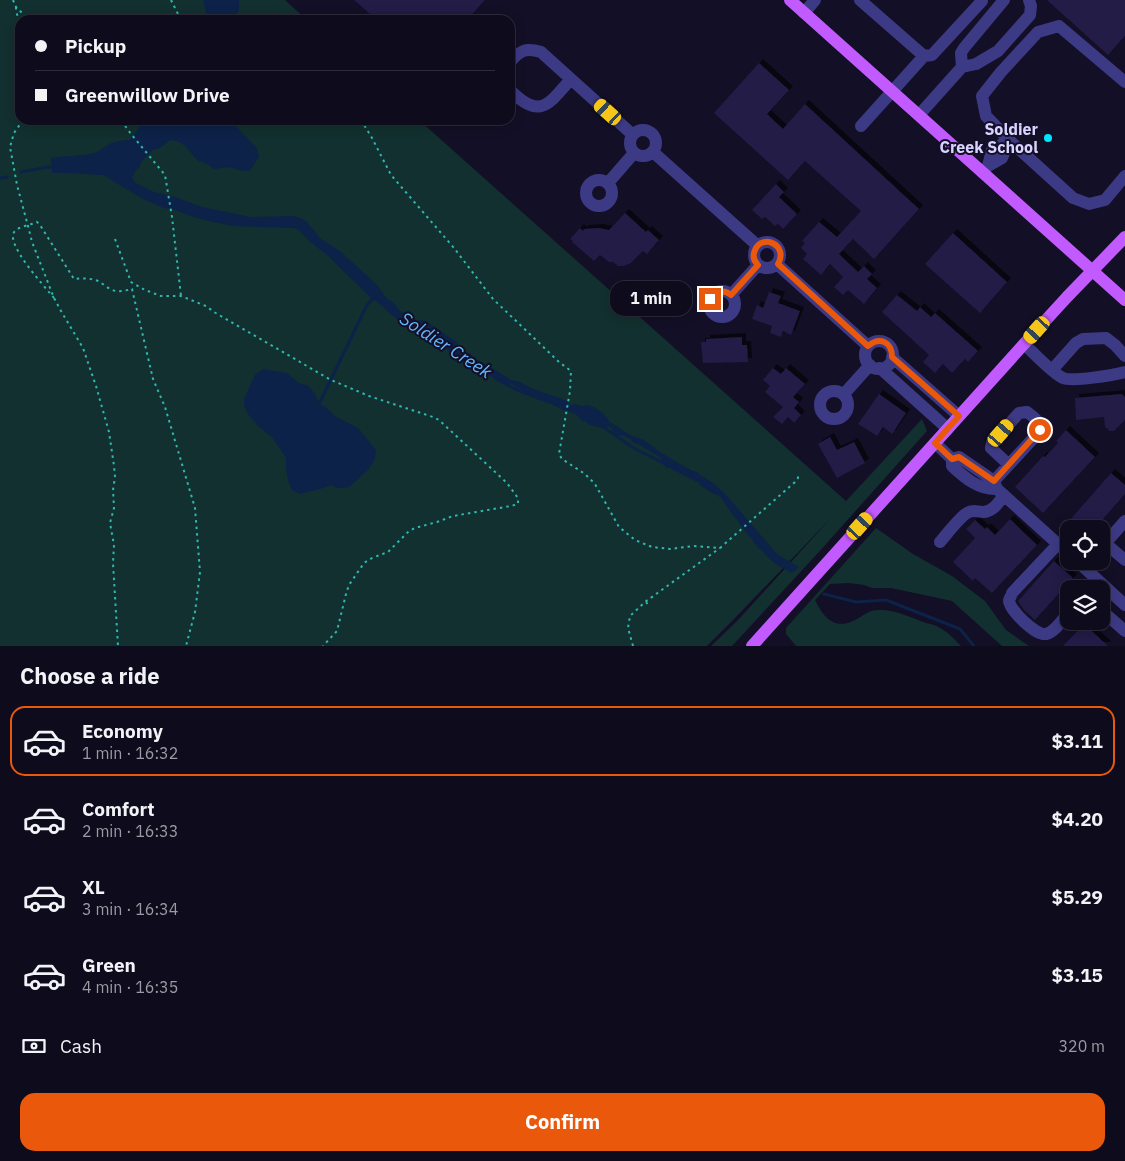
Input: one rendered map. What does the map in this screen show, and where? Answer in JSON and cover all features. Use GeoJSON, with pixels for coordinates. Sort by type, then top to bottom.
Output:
{"type":"FeatureCollection","features":[{"type":"Feature","properties":{"kind":"main road"},"geometry":{"type":"LineString","coordinates":[[790,0],[919,115],[985,169],[1125,300]]}},
{"type":"Feature","properties":{"kind":"main road"},"geometry":{"type":"LineString","coordinates":[[752,646],[1024,344],[1125,237]]}},
{"type":"Feature","properties":{"kind":"street"},"geometry":{"type":"LineString","coordinates":[[804,13],[815,0]]}},
{"type":"Feature","properties":{"kind":"street"},"geometry":{"type":"LineString","coordinates":[[860,0],[924,56]]}},
{"type":"Feature","properties":{"kind":"street"},"geometry":{"type":"LineString","coordinates":[[962,67],[962,49],[1004,0]]}},
{"type":"Feature","properties":{"kind":"street"},"geometry":{"type":"LineString","coordinates":[[919,115],[962,67],[976,64],[998,50],[1030,15],[1031,6],[1029,0]]}},
{"type":"Feature","properties":{"kind":"street"},"geometry":{"type":"LineString","coordinates":[[861,126],[924,56],[932,55],[982,2]]}},
{"type":"Feature","properties":{"kind":"street"},"geometry":{"type":"LineString","coordinates":[[1125,82],[1059,26],[1038,32],[1001,72],[982,96],[986,116],[1009,140],[1073,198],[1089,204],[1105,200],[1125,176]]}},
{"type":"Feature","properties":{"kind":"street"},"geometry":{"type":"LineString","coordinates":[[515,56],[525,50],[533,49],[540,52],[633,134]]}},
{"type":"Feature","properties":{"kind":"street"},"geometry":{"type":"LineString","coordinates":[[515,95],[528,105],[534,107],[542,106],[549,103],[571,79]]}},
{"type":"Feature","properties":{"kind":"street"},"geometry":{"type":"LineString","coordinates":[[642,130],[652,133],[656,142],[653,152],[649,156],[644,157],[634,154],[630,145],[630,139],[633,134],[642,130]]}},
{"type":"Feature","properties":{"kind":"street"},"geometry":{"type":"LineString","coordinates":[[985,169],[992,150],[1009,140]]}},
{"type":"Feature","properties":{"kind":"street"},"geometry":{"type":"LineString","coordinates":[[653,152],[758,246]]}},
{"type":"Feature","properties":{"kind":"street"},"geometry":{"type":"LineString","coordinates":[[608,183],[634,154]]}},
{"type":"Feature","properties":{"kind":"street"},"geometry":{"type":"LineString","coordinates":[[768,242],[775,244],[781,254],[778,264],[768,268],[762,268],[758,265],[754,252],[758,246],[768,242]]}},
{"type":"Feature","properties":{"kind":"street"},"geometry":{"type":"LineString","coordinates":[[778,264],[868,346]]}},
{"type":"Feature","properties":{"kind":"street"},"geometry":{"type":"LineString","coordinates":[[731,295],[758,265]]}},
{"type":"Feature","properties":{"kind":"street"},"geometry":{"type":"LineString","coordinates":[[1052,370],[1076,343],[1083,339],[1106,338],[1125,356]]}},
{"type":"Feature","properties":{"kind":"street"},"geometry":{"type":"LineString","coordinates":[[948,429],[916,400],[866,360],[865,355],[868,346],[876,341],[886,343],[890,348],[892,357],[959,416]]}},
{"type":"Feature","properties":{"kind":"street"},"geometry":{"type":"LineString","coordinates":[[1024,344],[1062,378],[1079,379],[1125,372]]}},
{"type":"Feature","properties":{"kind":"street"},"geometry":{"type":"LineString","coordinates":[[844,394],[875,367],[888,365],[892,357]]}},
{"type":"Feature","properties":{"kind":"street"},"geometry":{"type":"LineString","coordinates":[[916,400],[927,387]]}},
{"type":"Feature","properties":{"kind":"street"},"geometry":{"type":"LineString","coordinates":[[935,443],[952,459],[952,466],[966,478],[978,486],[990,489],[999,488],[1058,544],[1012,593],[1009,600],[1010,607],[1034,630],[1041,634],[1047,634],[1060,622]]}},
{"type":"Feature","properties":{"kind":"street"},"geometry":{"type":"LineString","coordinates":[[940,542],[969,511],[983,512],[995,507],[999,488],[1009,465]]}},
{"type":"Feature","properties":{"kind":"street"},"geometry":{"type":"LineString","coordinates":[[1110,537],[1125,521]]}},
{"type":"Feature","properties":{"kind":"street"},"geometry":{"type":"LineString","coordinates":[[1110,550],[1125,560]]}},
{"type":"Feature","properties":{"kind":"street"},"geometry":{"type":"LineString","coordinates":[[1110,595],[1125,605]]}},
{"type":"Feature","properties":{"kind":"street"},"geometry":{"type":"LineString","coordinates":[[1110,618],[1125,632]]}},
{"type":"Feature","properties":{"kind":"path"},"geometry":{"type":"LineString","coordinates":[[13,0],[17,15]]}},
{"type":"Feature","properties":{"kind":"path"},"geometry":{"type":"LineString","coordinates":[[171,0],[178,15]]}},
{"type":"Feature","properties":{"kind":"path"},"geometry":{"type":"LineString","coordinates":[[16,7],[24,15]]}},
{"type":"Feature","properties":{"kind":"path"},"geometry":{"type":"LineString","coordinates":[[20,125],[14,133],[10,147],[17,185],[32,242],[54,298],[83,348],[109,432],[115,477],[113,490],[114,508],[110,523],[114,545],[113,563],[118,646]]}},
{"type":"Feature","properties":{"kind":"path"},"geometry":{"type":"LineString","coordinates":[[124,125],[165,175],[181,296]]}},
{"type":"Feature","properties":{"kind":"path"},"geometry":{"type":"LineString","coordinates":[[364,125],[391,175],[454,248],[493,298],[559,362],[571,371],[570,391],[559,454],[562,459],[585,474],[595,484],[619,527],[635,540],[652,547],[694,546],[720,548]]}},
{"type":"Feature","properties":{"kind":"path"},"geometry":{"type":"LineString","coordinates":[[54,298],[23,260],[13,241],[13,234],[16,230],[37,222],[65,262],[74,279],[91,279],[117,291],[132,289]]}},
{"type":"Feature","properties":{"kind":"path"},"geometry":{"type":"LineString","coordinates":[[48,238],[52,236]]}},
{"type":"Feature","properties":{"kind":"path"},"geometry":{"type":"LineString","coordinates":[[115,239],[131,282],[153,379],[165,407],[195,508],[200,572],[195,612],[186,646]]}},
{"type":"Feature","properties":{"kind":"path"},"geometry":{"type":"LineString","coordinates":[[131,282],[161,296],[181,296],[206,306],[331,380],[439,420],[507,483],[518,498],[518,504],[453,516],[415,528],[405,535],[391,550],[364,563],[349,585],[337,631],[323,646]]}},
{"type":"Feature","properties":{"kind":"path"},"geometry":{"type":"LineString","coordinates":[[633,646],[628,628],[630,616],[646,602],[720,548],[795,482],[798,474]]}},
{"type":"Feature","properties":{"kind":"path"},"geometry":{"type":"LineString","coordinates":[[646,602],[649,606]]}},
{"type":"Feature","properties":{"kind":"green space"},"geometry":{"type":"Polygon","coordinates":[[[0,0],[285,0],[302,15],[15,15],[15,125],[425,125],[846,501],[922,419],[927,431],[732,646],[711,646],[738,620],[832,517],[707,646],[0,646],[0,0]]]}},
{"type":"Feature","properties":{"kind":"green space"},"geometry":{"type":"Polygon","coordinates":[[[876,528],[913,554],[952,576],[985,601],[1006,630],[1029,646],[1002,646],[952,601],[891,588],[872,588],[849,583],[830,584],[815,600],[825,616],[834,623],[840,624],[853,621],[873,611],[892,611],[938,627],[949,634],[961,646],[796,646],[786,634],[786,628],[876,528]]]}},
{"type":"Feature","properties":{"kind":"water"},"geometry":{"type":"Polygon","coordinates":[[[203,0],[239,0],[239,10],[234,15],[206,15],[203,0]]]}},
{"type":"Feature","properties":{"kind":"water"},"geometry":{"type":"Polygon","coordinates":[[[141,125],[235,125],[257,148],[259,157],[248,171],[230,167],[214,169],[197,160],[178,141],[171,140],[161,147],[154,149],[141,162],[140,167],[132,178],[136,183],[154,192],[202,207],[251,217],[293,216],[306,221],[320,238],[339,250],[377,285],[387,299],[393,302],[400,311],[417,321],[426,321],[456,341],[464,351],[511,380],[565,400],[571,405],[594,407],[603,413],[610,422],[630,435],[644,440],[685,467],[698,472],[728,497],[777,554],[799,567],[792,573],[771,561],[754,543],[721,498],[706,485],[703,486],[678,469],[667,468],[661,458],[634,443],[629,438],[622,435],[618,436],[609,426],[602,428],[590,425],[582,421],[576,414],[547,402],[546,399],[470,369],[435,341],[404,325],[370,297],[299,230],[293,228],[233,226],[204,220],[176,210],[164,208],[143,199],[103,175],[52,173],[51,158],[89,154],[97,152],[107,145],[130,140],[141,125]]]}},
{"type":"Feature","properties":{"kind":"water"},"geometry":{"type":"Polygon","coordinates":[[[263,369],[287,373],[299,383],[309,386],[319,404],[335,416],[358,428],[376,450],[375,459],[369,469],[349,487],[338,488],[331,485],[300,494],[292,490],[286,470],[286,458],[272,437],[258,426],[248,414],[244,405],[244,399],[255,375],[263,369]]]}},
{"type":"Feature","properties":{"kind":"building"},"geometry":{"type":"Polygon","coordinates":[[[354,0],[485,0],[472,15],[371,15],[354,0]]]}},
{"type":"Feature","properties":{"kind":"building"},"geometry":{"type":"Polygon","coordinates":[[[1047,0],[1125,0],[1125,36],[1108,55],[1047,0]]]}},
{"type":"Feature","properties":{"kind":"building"},"geometry":{"type":"Polygon","coordinates":[[[759,63],[789,90],[767,114],[783,129],[805,104],[919,209],[874,259],[853,239],[839,254],[858,272],[864,266],[872,274],[867,279],[877,288],[864,304],[848,290],[843,295],[834,287],[843,277],[830,264],[821,275],[803,259],[807,254],[801,248],[805,243],[802,241],[819,222],[837,237],[861,211],[805,161],[788,180],[714,113],[759,63]]]}},
{"type":"Feature","properties":{"kind":"building"},"geometry":{"type":"Polygon","coordinates":[[[776,184],[784,192],[779,197],[797,214],[783,229],[778,224],[775,226],[765,217],[762,219],[752,210],[776,184]]]}},
{"type":"Feature","properties":{"kind":"building"},"geometry":{"type":"Polygon","coordinates":[[[625,213],[646,232],[648,230],[659,240],[647,254],[643,251],[631,263],[618,266],[600,255],[594,261],[570,239],[580,228],[583,231],[584,229],[599,228],[609,230],[625,213]]]}},
{"type":"Feature","properties":{"kind":"building"},"geometry":{"type":"Polygon","coordinates":[[[953,233],[1007,282],[980,313],[925,264],[953,233]]]}},
{"type":"Feature","properties":{"kind":"building"},"geometry":{"type":"Polygon","coordinates":[[[769,292],[781,296],[778,303],[800,311],[791,335],[783,331],[781,337],[770,333],[772,326],[752,319],[757,305],[763,308],[769,292]]]}},
{"type":"Feature","properties":{"kind":"building"},"geometry":{"type":"Polygon","coordinates":[[[897,295],[917,311],[920,307],[931,317],[935,313],[978,351],[968,362],[965,359],[952,373],[943,364],[935,373],[923,362],[929,355],[882,312],[897,295]]]}},
{"type":"Feature","properties":{"kind":"building"},"geometry":{"type":"Polygon","coordinates":[[[742,337],[742,345],[747,345],[748,362],[703,363],[701,342],[706,342],[706,339],[742,337]]]}},
{"type":"Feature","properties":{"kind":"building"},"geometry":{"type":"Polygon","coordinates":[[[773,368],[781,374],[786,368],[805,384],[793,397],[799,402],[794,408],[801,415],[794,423],[788,417],[782,424],[773,417],[783,407],[765,392],[770,386],[763,380],[773,368]]]}},
{"type":"Feature","properties":{"kind":"building"},"geometry":{"type":"Polygon","coordinates":[[[879,394],[906,413],[892,434],[883,427],[877,436],[858,424],[879,394]]]}},
{"type":"Feature","properties":{"kind":"building"},"geometry":{"type":"Polygon","coordinates":[[[1122,394],[1125,397],[1125,420],[1114,431],[1110,431],[1105,427],[1104,417],[1076,420],[1075,398],[1122,394]]]}},
{"type":"Feature","properties":{"kind":"building"},"geometry":{"type":"Polygon","coordinates":[[[1066,430],[1095,457],[1043,513],[1015,487],[1043,456],[1045,457],[1058,443],[1056,441],[1066,430]]]}},
{"type":"Feature","properties":{"kind":"building"},"geometry":{"type":"Polygon","coordinates":[[[830,437],[837,450],[854,442],[865,463],[837,478],[818,444],[830,437]]]}},
{"type":"Feature","properties":{"kind":"building"},"geometry":{"type":"Polygon","coordinates":[[[1111,473],[1125,485],[1125,494],[1102,520],[1070,520],[1111,473]]]}},
{"type":"Feature","properties":{"kind":"building"},"geometry":{"type":"Polygon","coordinates":[[[1010,519],[1037,545],[992,593],[975,578],[973,581],[953,562],[975,538],[966,529],[975,520],[985,529],[987,527],[995,535],[1010,519]]]}},
{"type":"Feature","properties":{"kind":"building"},"geometry":{"type":"Polygon","coordinates":[[[1054,561],[1060,566],[1060,570],[1064,570],[1073,578],[1071,580],[1060,580],[1060,592],[1035,620],[1024,610],[1018,601],[1054,561]]]}},
{"type":"Feature","properties":{"kind":"building"},"geometry":{"type":"Polygon","coordinates":[[[1078,630],[1091,630],[1108,646],[1063,646],[1078,630]]]}},
{"type":"Feature","properties":{"kind":"waterway","name":"Soldier Creek"},"geometry":{"type":"LineString","coordinates":[[21,172],[54,166]]}},
{"type":"Feature","properties":{"kind":"waterway","name":"Soldier Creek"},"geometry":{"type":"LineString","coordinates":[[0,178],[7,177]]}},
{"type":"Feature","properties":{"kind":"waterway"},"geometry":{"type":"LineString","coordinates":[[319,404],[367,305],[375,296]]}},
{"type":"Feature","properties":{"kind":"waterway","name":"Soldier Creek"},"geometry":{"type":"LineString","coordinates":[[495,378],[515,389],[549,402]]}},
{"type":"Feature","properties":{"kind":"waterway","name":"Soldier Creek"},"geometry":{"type":"LineString","coordinates":[[602,426],[632,447],[667,465]]}},
{"type":"Feature","properties":{"kind":"waterway","name":"Soldier Creek"},"geometry":{"type":"LineString","coordinates":[[673,468],[696,480]]}},
{"type":"Feature","properties":{"kind":"waterway","name":"Soldier Creek"},"geometry":{"type":"LineString","coordinates":[[701,484],[715,493]]}},
{"type":"Feature","properties":{"kind":"waterway","name":"Soldier Creek"},"geometry":{"type":"LineString","coordinates":[[824,594],[856,602],[886,600],[960,629],[974,646]]}},
{"type":"Feature","properties":{"kind":"place","name":"Soldier Creek School"},"geometry":{"type":"Point","coordinates":[1048,138]}},
{"type":"Feature","properties":{"kind":"route"},"geometry":{"type":"LineString","coordinates":[[710,299],[719,292],[731,295],[758,265],[754,257],[756,247],[763,242],[771,242],[777,245],[780,251],[781,255],[778,264],[868,346],[872,342],[877,341],[886,343],[892,350],[892,357],[959,416],[935,443],[952,459],[959,457],[994,481],[1040,430]]}}]}
